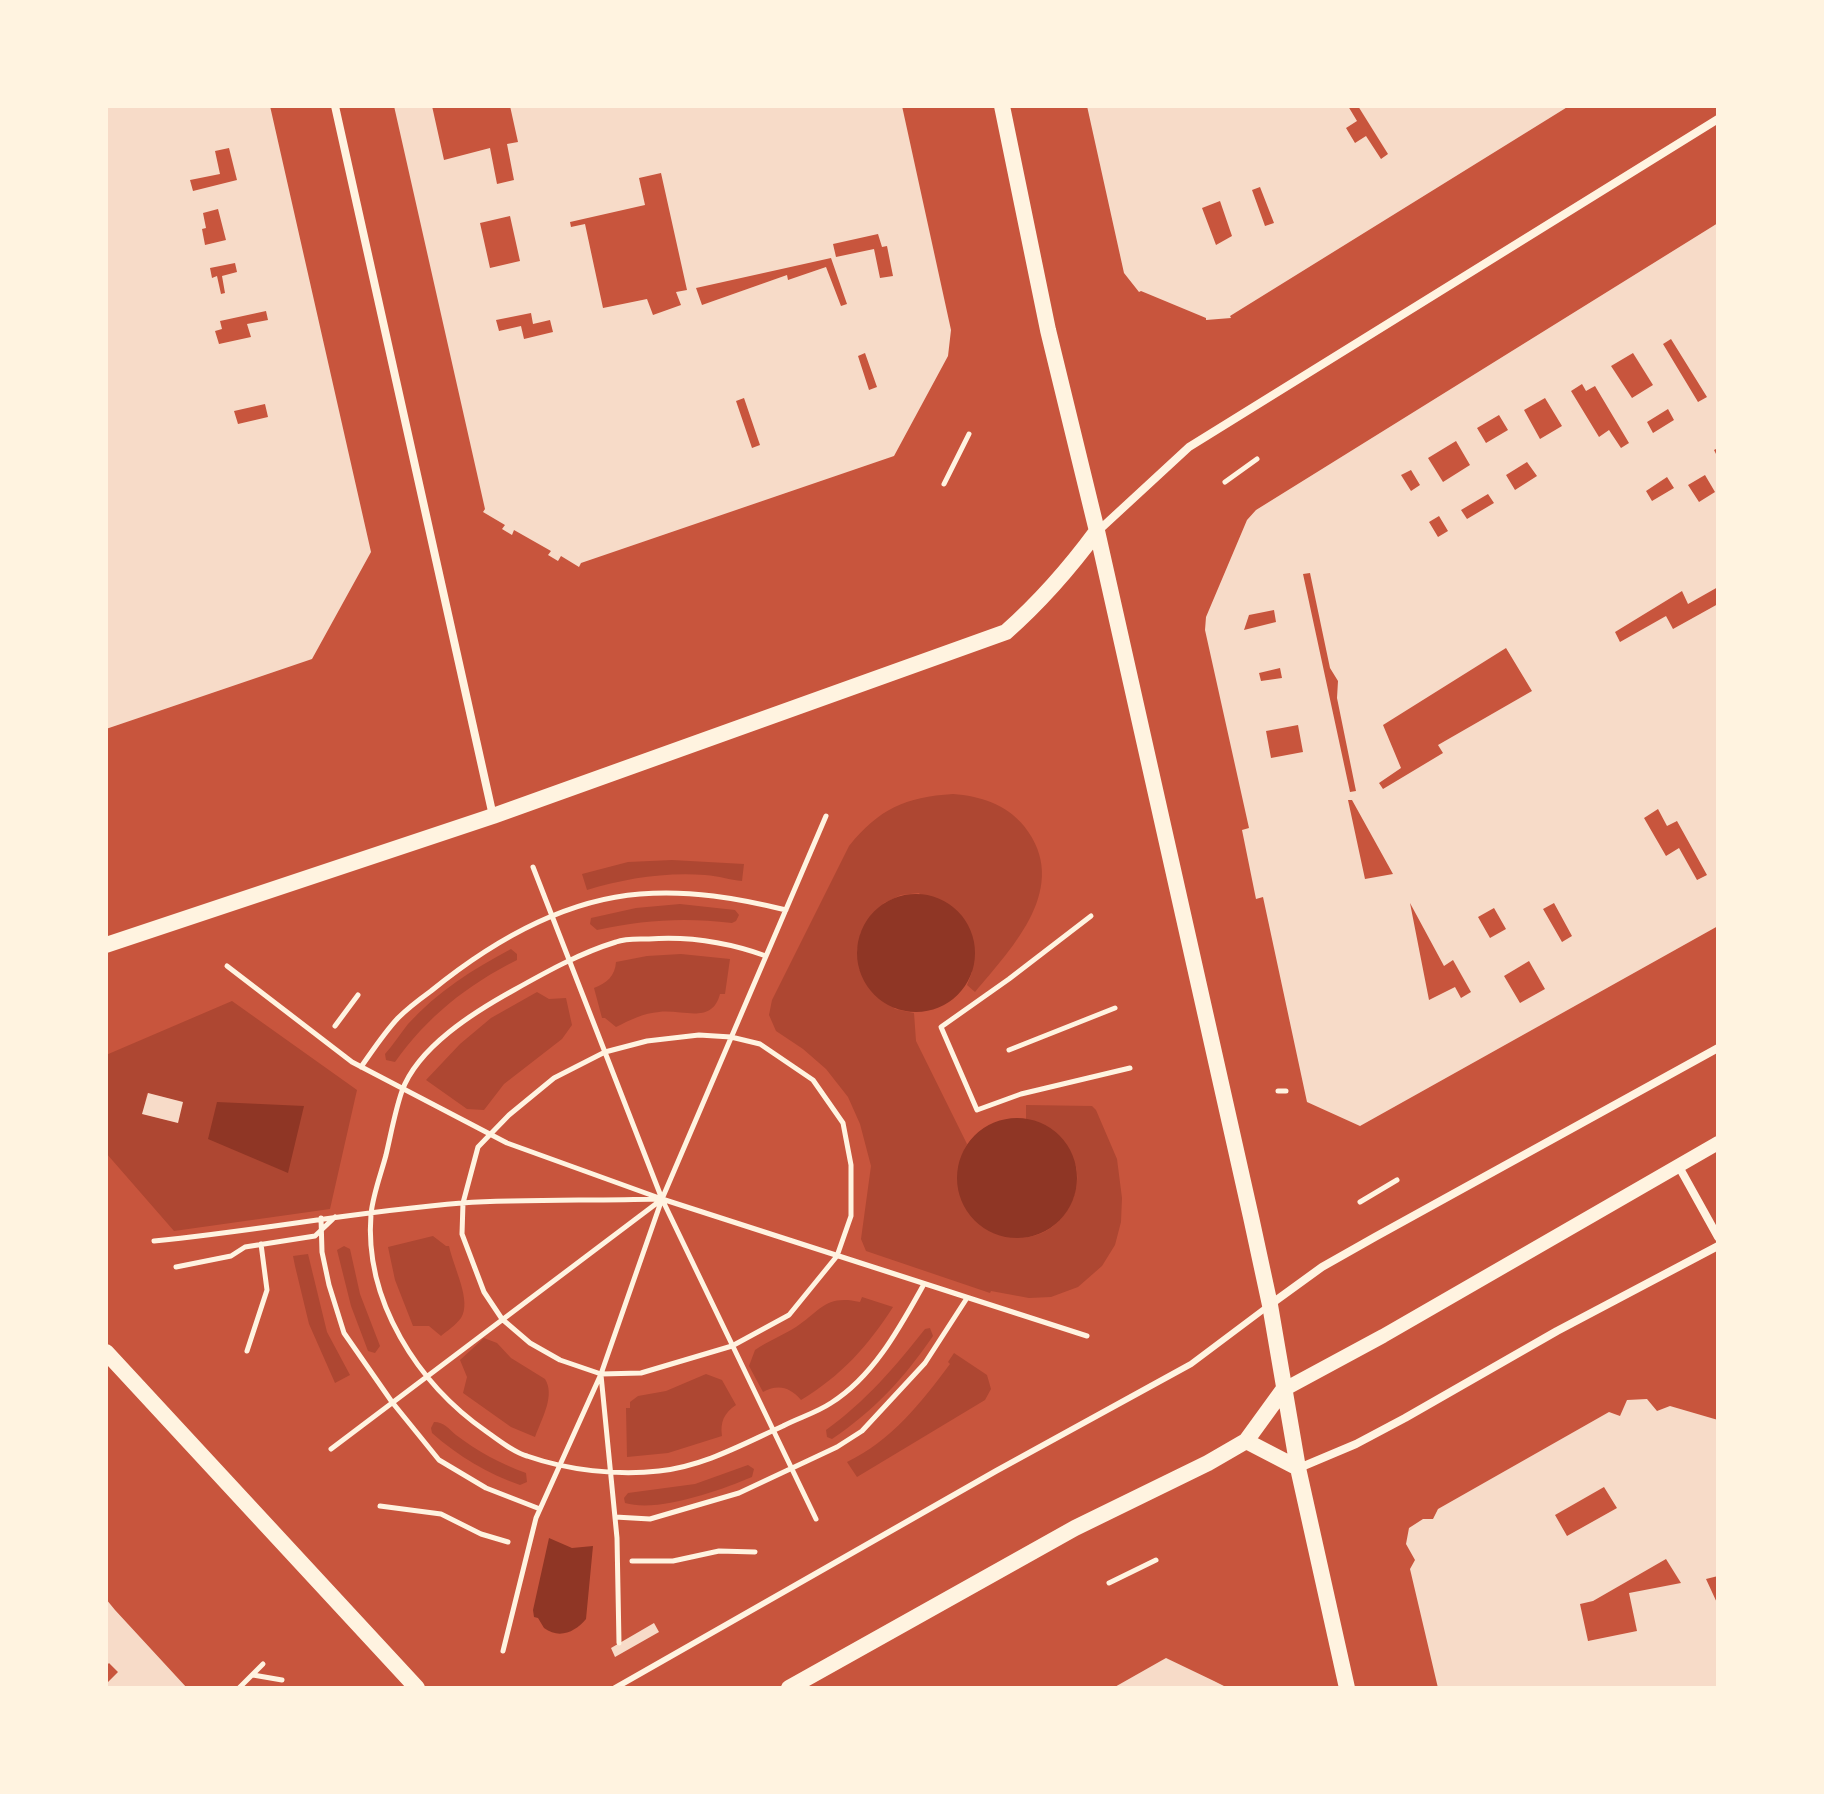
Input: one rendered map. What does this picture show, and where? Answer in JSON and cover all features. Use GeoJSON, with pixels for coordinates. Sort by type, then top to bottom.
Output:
{"type":"FeatureCollection","features":[{"type":"Feature","properties":{"kind":"main road"},"geometry":{"type":"LineString","coordinates":[[1002,106],[1048,330],[1097,531],[1270,1305],[1298,1468],[1347,1688]]}},
{"type":"Feature","properties":{"kind":"main road"},"geometry":{"type":"LineString","coordinates":[[106,945],[493,816],[1006,632],[1058,582],[1097,531]]}},
{"type":"Feature","properties":{"kind":"main road"},"geometry":{"type":"LineString","coordinates":[[106,1352],[417,1688]]}},
{"type":"Feature","properties":{"kind":"main road"},"geometry":{"type":"LineString","coordinates":[[789,1688],[1075,1528],[1246,1441],[1283,1390]]}},
{"type":"Feature","properties":{"kind":"main road"},"geometry":{"type":"LineString","coordinates":[[1246,1441],[1298,1468]]}},
{"type":"Feature","properties":{"kind":"street"},"geometry":{"type":"LineString","coordinates":[[335,106],[493,816]]}},
{"type":"Feature","properties":{"kind":"street"},"geometry":{"type":"LineString","coordinates":[[1097,531],[1189,447],[1718,119]]}},
{"type":"Feature","properties":{"kind":"street"},"geometry":{"type":"LineString","coordinates":[[1270,1305],[1322,1267],[1718,1048]]}},
{"type":"Feature","properties":{"kind":"street"},"geometry":{"type":"LineString","coordinates":[[1283,1390],[1383,1336],[1718,1143]]}},
{"type":"Feature","properties":{"kind":"street"},"geometry":{"type":"LineString","coordinates":[[1678,1165],[1718,1237]]}},
{"type":"Feature","properties":{"kind":"street"},"geometry":{"type":"LineString","coordinates":[[1298,1468],[1356,1444],[1531,1345],[1718,1246]]}},
{"type":"Feature","properties":{"kind":"lane"},"geometry":{"type":"LineString","coordinates":[[615,1688],[1191,1364],[1270,1305]]}},
{"type":"Feature","properties":{"kind":"path"},"geometry":{"type":"LineString","coordinates":[[944,484],[969,434]]}},
{"type":"Feature","properties":{"kind":"path"},"geometry":{"type":"LineString","coordinates":[[1225,482],[1257,459]]}},
{"type":"Feature","properties":{"kind":"path"},"geometry":{"type":"LineString","coordinates":[[503,1651],[540,1509],[601,1374],[662,1199],[826,816]]}},
{"type":"Feature","properties":{"kind":"path"},"geometry":{"type":"LineString","coordinates":[[533,867],[662,1199],[816,1519]]}},
{"type":"Feature","properties":{"kind":"path"},"geometry":{"type":"LineString","coordinates":[[361,1067],[400,1015],[458,969],[505,937],[585,903],[637,894],[677,892],[739,898],[786,910]]}},
{"type":"Feature","properties":{"kind":"path"},"geometry":{"type":"LineString","coordinates":[[1091,916],[941,1027],[977,1110],[1021,1094],[1130,1068]]}},
{"type":"Feature","properties":{"kind":"path"},"geometry":{"type":"LineString","coordinates":[[766,956],[737,945],[705,939],[668,937],[619,940],[570,960],[461,1022],[421,1061],[403,1089],[371,1212],[372,1257],[390,1321],[425,1377],[462,1415],[525,1456],[610,1472],[655,1472],[696,1465],[832,1403],[866,1372],[898,1331],[924,1284]]}},
{"type":"Feature","properties":{"kind":"path"},"geometry":{"type":"LineString","coordinates":[[227,966],[361,1067],[489,1135],[662,1199],[1087,1336]]}},
{"type":"Feature","properties":{"kind":"path"},"geometry":{"type":"LineString","coordinates":[[335,1026],[358,995]]}},
{"type":"Feature","properties":{"kind":"path"},"geometry":{"type":"LineString","coordinates":[[1009,1050],[1115,1008]]}},
{"type":"Feature","properties":{"kind":"path"},"geometry":{"type":"LineString","coordinates":[[699,1035],[731,1037],[760,1044],[813,1080],[843,1123],[851,1165],[851,1216],[837,1256],[789,1315],[732,1346],[641,1373],[601,1374],[560,1360],[530,1343],[502,1319],[484,1292],[462,1234],[463,1203],[478,1147],[554,1078],[605,1052],[647,1041],[699,1035]]}},
{"type":"Feature","properties":{"kind":"path"},"geometry":{"type":"LineString","coordinates":[[1278,1091],[1286,1091]]}},
{"type":"Feature","properties":{"kind":"path"},"geometry":{"type":"LineString","coordinates":[[1360,1202],[1397,1180]]}},
{"type":"Feature","properties":{"kind":"path"},"geometry":{"type":"LineString","coordinates":[[154,1241],[212,1236],[336,1216],[463,1203],[662,1199]]}},
{"type":"Feature","properties":{"kind":"path"},"geometry":{"type":"LineString","coordinates":[[331,1449],[662,1199]]}},
{"type":"Feature","properties":{"kind":"path"},"geometry":{"type":"LineString","coordinates":[[176,1267],[231,1256],[245,1247],[315,1236],[336,1216]]}},
{"type":"Feature","properties":{"kind":"path"},"geometry":{"type":"LineString","coordinates":[[321,1218],[322,1252],[344,1333],[392,1402],[439,1460],[486,1488],[540,1509]]}},
{"type":"Feature","properties":{"kind":"path"},"geometry":{"type":"LineString","coordinates":[[247,1351],[267,1290],[261,1244]]}},
{"type":"Feature","properties":{"kind":"path"},"geometry":{"type":"LineString","coordinates":[[615,1517],[650,1519],[739,1493],[837,1447],[862,1431],[925,1363],[967,1298]]}},
{"type":"Feature","properties":{"kind":"path"},"geometry":{"type":"LineString","coordinates":[[601,1374],[615,1517],[619,1643]]}},
{"type":"Feature","properties":{"kind":"path"},"geometry":{"type":"LineString","coordinates":[[380,1506],[441,1514],[481,1534],[508,1542]]}},
{"type":"Feature","properties":{"kind":"path"},"geometry":{"type":"LineString","coordinates":[[632,1561],[673,1561],[719,1551],[755,1552]]}},
{"type":"Feature","properties":{"kind":"path"},"geometry":{"type":"LineString","coordinates":[[1109,1583],[1156,1560]]}},
{"type":"Feature","properties":{"kind":"path"},"geometry":{"type":"LineString","coordinates":[[239,1688],[263,1664]]}},
{"type":"Feature","properties":{"kind":"path"},"geometry":{"type":"LineString","coordinates":[[252,1675],[282,1680]]}},
{"type":"Feature","properties":{"kind":"shaded area"},"geometry":{"type":"Polygon","coordinates":[[[953,794],[992,802],[1024,826],[1037,849],[1042,871],[1040,893],[1032,915],[1020,936],[975,992],[967,985],[972,972],[919,893],[901,895],[884,903],[861,932],[857,950],[859,969],[895,1009],[914,1013],[916,1041],[967,1144],[959,1172],[961,1197],[973,1217],[991,1230],[1012,1237],[1034,1236],[1055,1225],[1075,1193],[1077,1171],[1066,1145],[1055,1133],[1026,1119],[1026,1105],[1092,1106],[1096,1110],[1117,1159],[1122,1198],[1121,1222],[1115,1245],[1102,1266],[1078,1287],[1051,1297],[1029,1298],[990,1293],[866,1251],[861,1239],[871,1166],[860,1124],[848,1097],[826,1069],[776,1031],[769,1015],[772,1000],[849,846],[871,823],[894,807],[921,798],[953,794]]]}},
{"type":"Feature","properties":{"kind":"shaded area"},"geometry":{"type":"Polygon","coordinates":[[[672,860],[744,864],[742,881],[705,875],[674,875],[630,880],[587,890],[582,874],[628,862],[672,860]]]}},
{"type":"Feature","properties":{"kind":"shaded area"},"geometry":{"type":"Polygon","coordinates":[[[916,894],[939,898],[958,911],[971,930],[975,953],[971,976],[958,995],[939,1008],[916,1012],[893,1008],[874,995],[861,976],[857,953],[861,930],[874,911],[893,898],[916,894]]]}},
{"type":"Feature","properties":{"kind":"shaded area"},"geometry":{"type":"Polygon","coordinates":[[[680,904],[735,910],[739,915],[732,923],[664,920],[597,930],[590,924],[591,918],[636,908],[680,904]]]}},
{"type":"Feature","properties":{"kind":"shaded area"},"geometry":{"type":"Polygon","coordinates":[[[511,949],[517,954],[517,960],[481,980],[449,1004],[395,1062],[386,1060],[385,1054],[419,1012],[469,973],[511,949]]]}},
{"type":"Feature","properties":{"kind":"shaded area"},"geometry":{"type":"Polygon","coordinates":[[[681,954],[730,959],[725,994],[720,994],[710,1009],[696,1014],[653,1013],[616,1027],[602,1018],[594,988],[610,978],[616,962],[681,954]]]}},
{"type":"Feature","properties":{"kind":"shaded area"},"geometry":{"type":"Polygon","coordinates":[[[537,992],[549,999],[566,998],[572,1025],[562,1039],[504,1084],[484,1110],[467,1109],[426,1080],[460,1044],[491,1018],[537,992]]]}},
{"type":"Feature","properties":{"kind":"shaded area"},"geometry":{"type":"Polygon","coordinates":[[[232,1001],[357,1090],[330,1209],[174,1231],[106,1153],[106,1055],[232,1001]],[[147,1093],[143,1114],[178,1123],[182,1102],[147,1093]]]}},
{"type":"Feature","properties":{"kind":"shaded area"},"geometry":{"type":"Polygon","coordinates":[[[217,1102],[304,1106],[288,1173],[208,1139],[217,1102]]]}},
{"type":"Feature","properties":{"kind":"shaded area"},"geometry":{"type":"Polygon","coordinates":[[[1017,1118],[1040,1123],[1059,1136],[1072,1155],[1077,1178],[1072,1201],[1059,1220],[1040,1233],[1017,1238],[994,1233],[975,1220],[962,1201],[957,1178],[962,1155],[975,1136],[994,1123],[1017,1118]]]}},
{"type":"Feature","properties":{"kind":"shaded area"},"geometry":{"type":"Polygon","coordinates":[[[433,1236],[449,1246],[464,1303],[461,1318],[441,1336],[429,1326],[413,1326],[395,1280],[388,1247],[433,1236]]]}},
{"type":"Feature","properties":{"kind":"shaded area"},"geometry":{"type":"Polygon","coordinates":[[[344,1246],[350,1249],[360,1294],[380,1346],[375,1353],[368,1351],[351,1306],[337,1250],[344,1246]]]}},
{"type":"Feature","properties":{"kind":"shaded area"},"geometry":{"type":"Polygon","coordinates":[[[308,1254],[327,1332],[350,1375],[335,1383],[309,1324],[295,1266],[293,1256],[308,1254]]]}},
{"type":"Feature","properties":{"kind":"shaded area"},"geometry":{"type":"Polygon","coordinates":[[[862,1297],[893,1307],[874,1335],[841,1370],[801,1400],[784,1388],[763,1392],[749,1366],[755,1350],[796,1327],[831,1302],[860,1302],[862,1297]]]}},
{"type":"Feature","properties":{"kind":"shaded area"},"geometry":{"type":"Polygon","coordinates":[[[930,1328],[933,1336],[888,1392],[862,1417],[832,1439],[827,1437],[826,1430],[867,1395],[925,1329],[930,1328]]]}},
{"type":"Feature","properties":{"kind":"shaded area"},"geometry":{"type":"Polygon","coordinates":[[[484,1338],[497,1343],[511,1358],[545,1379],[548,1399],[535,1437],[511,1427],[463,1393],[467,1377],[460,1360],[484,1338]]]}},
{"type":"Feature","properties":{"kind":"shaded area"},"geometry":{"type":"Polygon","coordinates":[[[954,1353],[987,1375],[991,1389],[985,1400],[857,1477],[847,1462],[878,1443],[904,1420],[950,1364],[948,1362],[954,1353]]]}},
{"type":"Feature","properties":{"kind":"shaded area"},"geometry":{"type":"Polygon","coordinates":[[[706,1374],[722,1380],[736,1405],[724,1418],[722,1436],[668,1453],[627,1457],[626,1408],[630,1408],[630,1402],[638,1396],[666,1391],[706,1374]]]}},
{"type":"Feature","properties":{"kind":"shaded area"},"geometry":{"type":"Polygon","coordinates":[[[434,1422],[444,1425],[490,1457],[526,1473],[527,1482],[520,1485],[508,1481],[463,1457],[432,1433],[434,1422]]]}},
{"type":"Feature","properties":{"kind":"shaded area"},"geometry":{"type":"Polygon","coordinates":[[[748,1465],[754,1469],[752,1477],[707,1494],[654,1505],[625,1503],[628,1493],[695,1484],[748,1465]]]}},
{"type":"Feature","properties":{"kind":"shaded area"},"geometry":{"type":"Polygon","coordinates":[[[549,1538],[572,1548],[593,1546],[586,1619],[573,1630],[562,1634],[544,1628],[534,1617],[533,1610],[549,1538]]]}},
{"type":"Feature","properties":{"kind":"building"},"geometry":{"type":"Polygon","coordinates":[[[106,106],[270,106],[371,552],[312,659],[106,729],[106,106]],[[229,148],[215,151],[220,174],[190,180],[193,191],[237,180],[229,148]],[[218,209],[203,213],[205,245],[226,240],[218,209]],[[235,263],[210,268],[212,278],[217,276],[221,294],[225,293],[222,276],[237,272],[235,263]],[[266,311],[220,321],[222,329],[215,331],[219,344],[251,337],[247,324],[268,320],[266,311]],[[265,404],[234,411],[238,424],[268,417],[265,404]]]}},
{"type":"Feature","properties":{"kind":"building"},"geometry":{"type":"Polygon","coordinates":[[[394,106],[432,106],[444,160],[490,148],[497,184],[514,180],[507,144],[518,142],[510,106],[902,106],[951,330],[948,356],[894,456],[581,563],[579,567],[561,556],[558,561],[548,555],[551,551],[514,530],[512,535],[502,529],[505,525],[483,512],[485,509],[394,106]],[[661,173],[639,178],[645,205],[570,222],[571,227],[585,224],[603,308],[647,299],[653,315],[681,305],[676,292],[687,290],[661,173]],[[510,216],[480,223],[490,268],[520,261],[510,216]],[[878,234],[833,244],[836,257],[874,249],[880,278],[893,276],[887,246],[882,247],[878,234]],[[831,258],[696,288],[702,305],[787,275],[788,280],[826,267],[841,306],[847,304],[831,258]],[[531,313],[496,320],[499,331],[521,326],[524,339],[553,332],[550,320],[533,324],[531,313]],[[865,353],[858,356],[869,390],[877,387],[865,353]],[[744,398],[736,401],[752,448],[760,445],[744,398]]]}},
{"type":"Feature","properties":{"kind":"building"},"geometry":{"type":"Polygon","coordinates":[[[1087,106],[1348,106],[1357,121],[1346,128],[1355,143],[1366,136],[1381,159],[1388,154],[1358,106],[1569,106],[1231,318],[1206,320],[1139,292],[1124,273],[1087,106]],[[1260,187],[1252,190],[1265,226],[1274,223],[1260,187]],[[1220,201],[1202,208],[1216,245],[1232,236],[1220,201]]]}},
{"type":"Feature","properties":{"kind":"building"},"geometry":{"type":"Polygon","coordinates":[[[1718,223],[1718,448],[1714,450],[1718,458],[1718,587],[1688,604],[1682,591],[1615,632],[1620,642],[1666,616],[1673,629],[1718,604],[1718,926],[1360,1126],[1307,1102],[1263,897],[1256,899],[1242,830],[1249,828],[1205,630],[1206,617],[1247,520],[1256,510],[1718,223]],[[1671,339],[1663,344],[1698,402],[1707,397],[1671,339]],[[1633,353],[1611,366],[1632,398],[1653,385],[1633,353]],[[1582,384],[1571,391],[1599,437],[1609,430],[1621,448],[1629,443],[1595,386],[1586,391],[1582,384]],[[1545,398],[1524,410],[1540,439],[1562,426],[1545,398]],[[1668,409],[1647,422],[1653,433],[1674,420],[1668,409]],[[1499,415],[1477,428],[1486,443],[1508,430],[1499,415]],[[1456,441],[1428,458],[1443,482],[1470,465],[1456,441]],[[1527,462],[1506,475],[1515,490],[1537,476],[1527,462]],[[1411,470],[1401,475],[1411,491],[1420,485],[1411,470]],[[1705,475],[1688,485],[1699,502],[1715,492],[1705,475]],[[1667,477],[1646,491],[1652,501],[1674,488],[1667,477]],[[1488,494],[1461,510],[1467,519],[1494,503],[1488,494]],[[1439,516],[1429,522],[1438,537],[1448,531],[1439,516]],[[1310,573],[1303,574],[1350,792],[1356,791],[1337,698],[1338,681],[1330,668],[1310,573]],[[1274,610],[1249,615],[1244,630],[1276,622],[1274,610]],[[1506,648],[1383,725],[1401,768],[1379,783],[1383,789],[1443,753],[1438,745],[1532,691],[1506,648]],[[1280,668],[1259,673],[1261,681],[1282,678],[1280,668]],[[1298,725],[1266,731],[1271,758],[1303,752],[1298,725]],[[1348,800],[1365,879],[1393,874],[1352,800],[1348,800]],[[1658,809],[1644,818],[1666,856],[1679,848],[1697,880],[1707,875],[1677,821],[1667,826],[1658,809]],[[1410,903],[1429,1000],[1455,987],[1461,998],[1471,992],[1453,960],[1444,966],[1410,903]],[[1554,903],[1543,909],[1562,942],[1572,936],[1554,903]],[[1494,908],[1478,917],[1490,938],[1506,929],[1494,908]],[[1529,961],[1504,976],[1520,1003],[1545,989],[1529,961]]]}},
{"type":"Feature","properties":{"kind":"building"},"geometry":{"type":"Polygon","coordinates":[[[148,1093],[183,1102],[178,1123],[142,1114],[148,1093]]]}},
{"type":"Feature","properties":{"kind":"building"},"geometry":{"type":"Polygon","coordinates":[[[1647,1399],[1657,1411],[1670,1406],[1718,1420],[1718,1576],[1706,1579],[1718,1605],[1718,1688],[1438,1688],[1410,1569],[1415,1560],[1406,1544],[1409,1528],[1423,1519],[1433,1519],[1438,1509],[1609,1412],[1620,1416],[1627,1400],[1647,1399]],[[1604,1487],[1555,1515],[1567,1536],[1617,1508],[1604,1487]],[[1666,1559],[1593,1601],[1580,1604],[1588,1641],[1637,1631],[1629,1593],[1681,1583],[1666,1559]]]}},
{"type":"Feature","properties":{"kind":"building"},"geometry":{"type":"Polygon","coordinates":[[[106,1599],[187,1688],[106,1688],[106,1680],[108,1682],[118,1672],[109,1663],[106,1666],[106,1599]]]}},
{"type":"Feature","properties":{"kind":"building"},"geometry":{"type":"Polygon","coordinates":[[[654,1623],[659,1632],[615,1657],[611,1648],[654,1623]]]}},
{"type":"Feature","properties":{"kind":"building"},"geometry":{"type":"Polygon","coordinates":[[[1166,1658],[1214,1681],[1228,1688],[1113,1688],[1166,1658]]]}}]}
